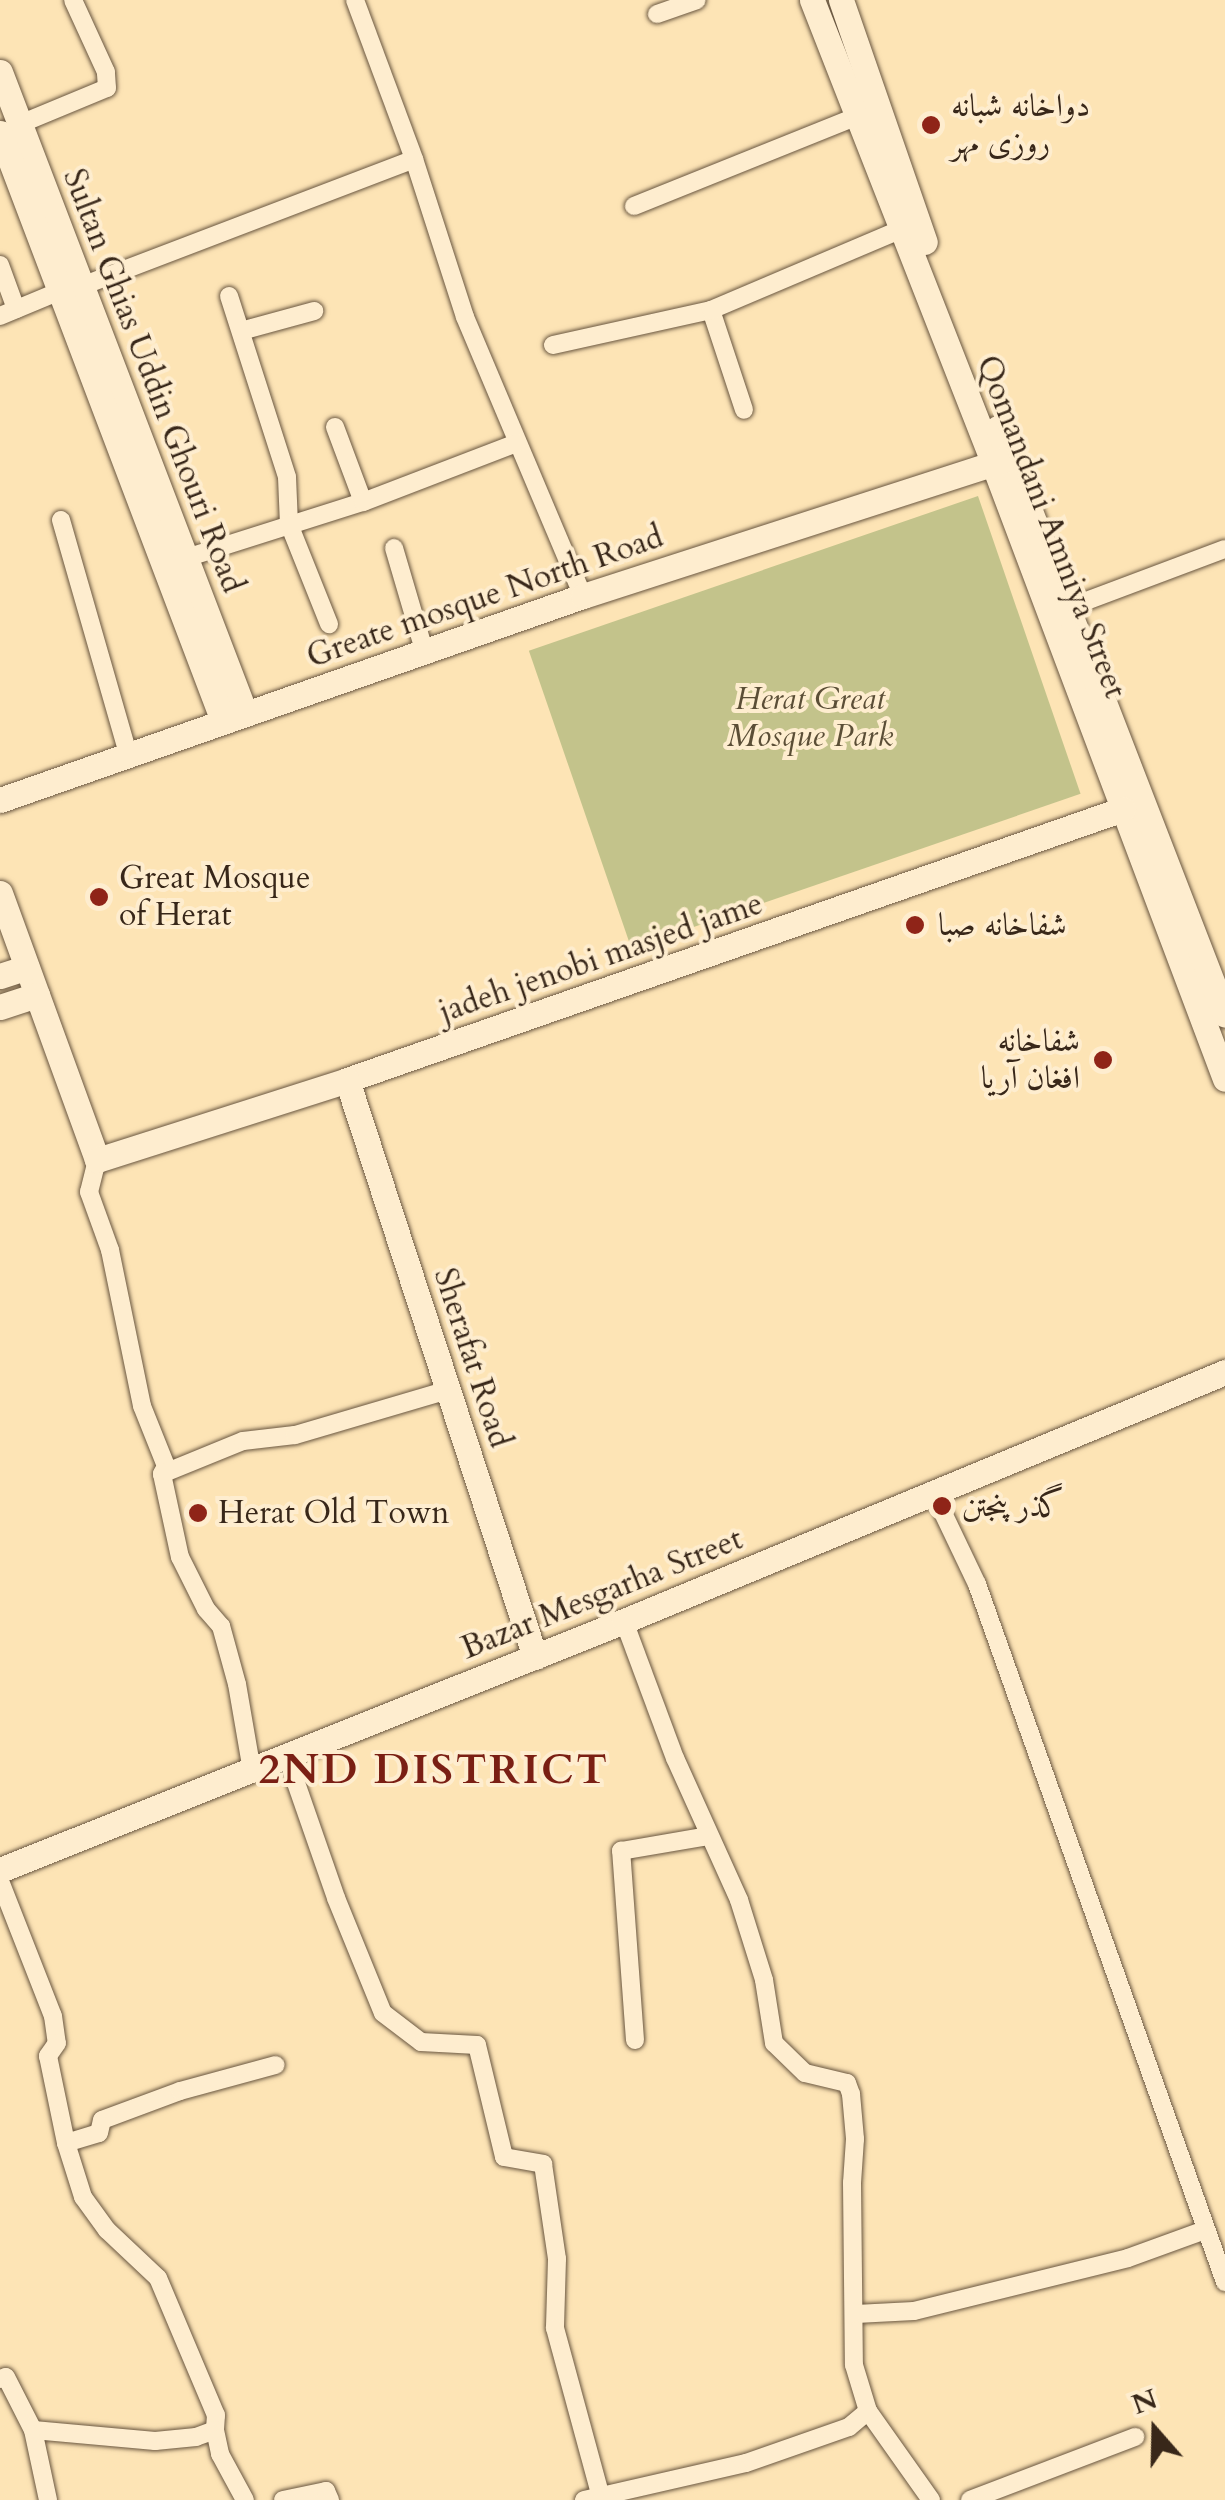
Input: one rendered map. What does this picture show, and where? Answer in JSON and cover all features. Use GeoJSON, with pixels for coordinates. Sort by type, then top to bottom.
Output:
{"type":"FeatureCollection","features":[{"type":"Feature","properties":{"kind":"street"},"geometry":{"type":"LineString","coordinates":[[10,129],[107,88],[106,72],[74,0]]}},
{"type":"Feature","properties":{"kind":"street"},"geometry":{"type":"LineString","coordinates":[[355,0],[414,159],[465,317],[583,596]]}},
{"type":"Feature","properties":{"kind":"street"},"geometry":{"type":"LineString","coordinates":[[656,14],[697,0]]}},
{"type":"Feature","properties":{"kind":"street","name":"Qomandani Amniya Street"},"geometry":{"type":"LineString","coordinates":[[812,0],[902,229],[1001,460]]}},
{"type":"Feature","properties":{"kind":"street","name":"Qomandani Amniya Street"},"geometry":{"type":"LineString","coordinates":[[841,0],[1001,460],[1216,1000],[1225,1079]]}},
{"type":"Feature","properties":{"kind":"street","name":"Sultan Ghias Uddin Ghouri Road"},"geometry":{"type":"LineString","coordinates":[[0,72],[10,129],[71,288],[186,558],[234,717]]}},
{"type":"Feature","properties":{"kind":"street"},"geometry":{"type":"LineString","coordinates":[[634,206],[858,116]]}},
{"type":"Feature","properties":{"kind":"street"},"geometry":{"type":"LineString","coordinates":[[0,265],[8,313],[414,159]]}},
{"type":"Feature","properties":{"kind":"street"},"geometry":{"type":"LineString","coordinates":[[552,345],[712,310],[902,229]]}},
{"type":"Feature","properties":{"kind":"street"},"geometry":{"type":"LineString","coordinates":[[71,288],[234,717]]}},
{"type":"Feature","properties":{"kind":"street"},"geometry":{"type":"LineString","coordinates":[[229,296],[288,477],[290,524],[329,624]]}},
{"type":"Feature","properties":{"kind":"street"},"geometry":{"type":"LineString","coordinates":[[712,310],[744,410]]}},
{"type":"Feature","properties":{"kind":"street"},"geometry":{"type":"LineString","coordinates":[[241,331],[314,311]]}},
{"type":"Feature","properties":{"kind":"street"},"geometry":{"type":"LineString","coordinates":[[335,426],[363,502]]}},
{"type":"Feature","properties":{"kind":"street"},"geometry":{"type":"LineString","coordinates":[[186,558],[363,502],[517,443]]}},
{"type":"Feature","properties":{"kind":"street","name":"Greate mosque North Road"},"geometry":{"type":"LineString","coordinates":[[0,800],[583,596],[1001,460]]}},
{"type":"Feature","properties":{"kind":"street"},"geometry":{"type":"LineString","coordinates":[[61,520],[128,754]]}},
{"type":"Feature","properties":{"kind":"street"},"geometry":{"type":"LineString","coordinates":[[394,548],[425,653]]}},
{"type":"Feature","properties":{"kind":"street"},"geometry":{"type":"LineString","coordinates":[[1059,612],[1225,549]]}},
{"type":"Feature","properties":{"kind":"street","name":"Qomandani Amniya Street"},"geometry":{"type":"LineString","coordinates":[[1059,612],[1123,809],[1216,1000]]}},
{"type":"Feature","properties":{"kind":"street","name":"jadeh jenobi masjed jame"},"geometry":{"type":"LineString","coordinates":[[96,1160],[346,1080],[1123,809]]}},
{"type":"Feature","properties":{"kind":"street"},"geometry":{"type":"LineString","coordinates":[[0,893],[96,1160],[89,1192],[110,1250],[142,1406],[166,1466],[162,1474],[180,1556],[206,1609],[221,1626],[237,1684],[252,1772]]}},
{"type":"Feature","properties":{"kind":"street"},"geometry":{"type":"LineString","coordinates":[[0,976],[27,967]]}},
{"type":"Feature","properties":{"kind":"street"},"geometry":{"type":"LineString","coordinates":[[0,1007],[37,995]]}},
{"type":"Feature","properties":{"kind":"street","name":"Sherafat Road"},"geometry":{"type":"LineString","coordinates":[[346,1080],[536,1656]]}},
{"type":"Feature","properties":{"kind":"street","name":"Bazar Mesgarha Street"},"geometry":{"type":"LineString","coordinates":[[0,1870],[252,1772],[1225,1372]]}},
{"type":"Feature","properties":{"kind":"street"},"geometry":{"type":"LineString","coordinates":[[162,1474],[243,1442],[294,1435],[448,1390]]}},
{"type":"Feature","properties":{"kind":"street"},"geometry":{"type":"LineString","coordinates":[[934,1494],[977,1584],[1225,2282]]}},
{"type":"Feature","properties":{"kind":"street"},"geometry":{"type":"LineString","coordinates":[[624,1620],[708,1836],[713,1839],[739,1900],[764,1980],[774,2043],[805,2073],[847,2083],[851,2094],[854,2364],[868,2411],[932,2500]]}},
{"type":"Feature","properties":{"kind":"street"},"geometry":{"type":"LineString","coordinates":[[287,1757],[336,1898],[384,2013],[422,2042],[477,2045],[504,2157],[543,2164],[558,2259],[555,2328],[592,2497],[746,2463],[849,2427],[868,2411]]}},
{"type":"Feature","properties":{"kind":"street"},"geometry":{"type":"LineString","coordinates":[[635,2040],[621,1851],[708,1836]]}},
{"type":"Feature","properties":{"kind":"street"},"geometry":{"type":"LineString","coordinates":[[0,1882],[54,2016],[57,2044],[48,2056],[66,2144],[83,2198],[107,2230],[158,2278],[216,2415],[220,2454],[245,2500]]}},
{"type":"Feature","properties":{"kind":"street"},"geometry":{"type":"LineString","coordinates":[[66,2144],[99,2133],[102,2120],[180,2091],[276,2065]]}},
{"type":"Feature","properties":{"kind":"street"},"geometry":{"type":"LineString","coordinates":[[856,2314],[914,2310],[1128,2258],[1205,2230]]}},
{"type":"Feature","properties":{"kind":"street"},"geometry":{"type":"LineString","coordinates":[[0,2379],[6,2377],[33,2430],[48,2500]]}},
{"type":"Feature","properties":{"kind":"street"},"geometry":{"type":"LineString","coordinates":[[33,2430],[155,2441],[196,2438],[215,2430]]}},
{"type":"Feature","properties":{"kind":"street"},"geometry":{"type":"LineString","coordinates":[[970,2500],[1135,2437]]}},
{"type":"Feature","properties":{"kind":"street"},"geometry":{"type":"LineString","coordinates":[[283,2500],[326,2491],[330,2500]]}},
{"type":"Feature","properties":{"kind":"green space","name":"Herat Great Mosque Park"},"geometry":{"type":"Polygon","coordinates":[[[978,496],[1081,794],[631,948],[529,651],[978,496]]]}},
{"type":"Feature","properties":{"kind":"place","name":"دواخانه شبانه روزی مهر"},"geometry":{"type":"Point","coordinates":[931,125]}},
{"type":"Feature","properties":{"kind":"place","name":"Great Mosque of Herat"},"geometry":{"type":"Point","coordinates":[99,897]}},
{"type":"Feature","properties":{"kind":"place","name":"شفاخانه صبا"},"geometry":{"type":"Point","coordinates":[915,925]}},
{"type":"Feature","properties":{"kind":"place","name":"شفاخانه افغان آریا"},"geometry":{"type":"Point","coordinates":[1103,1060]}},
{"type":"Feature","properties":{"kind":"place","name":"گذر پنجتن"},"geometry":{"type":"Point","coordinates":[942,1506]}},
{"type":"Feature","properties":{"kind":"place","name":"Herat Old Town"},"geometry":{"type":"Point","coordinates":[198,1513]}},
{"type":"Feature","properties":{"kind":"district","name":"2ND DISTRICT"},"geometry":{"type":"Point","coordinates":[434,1770]}}]}
